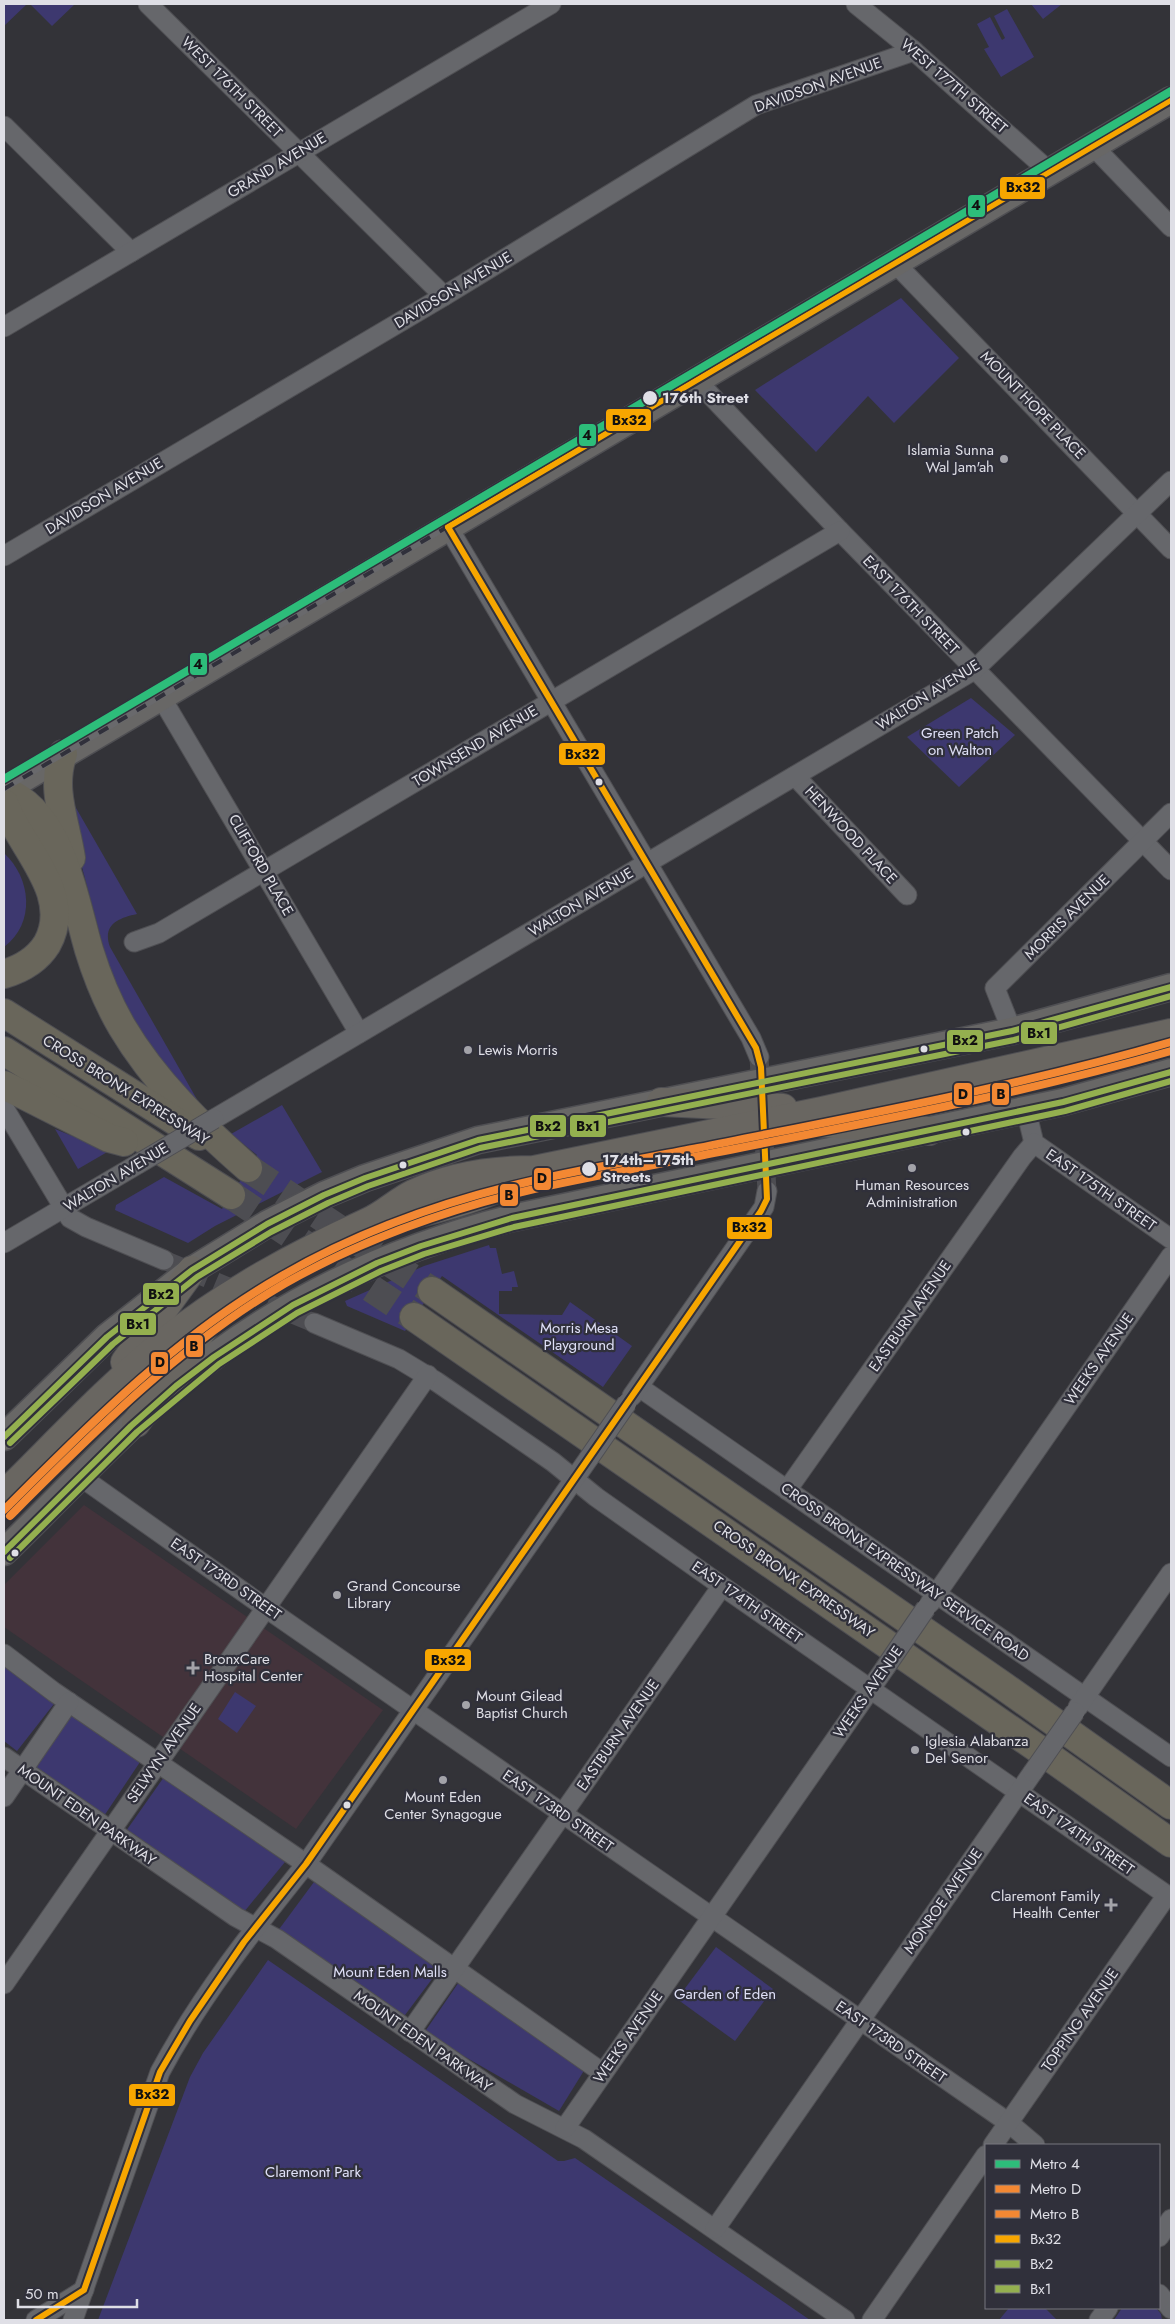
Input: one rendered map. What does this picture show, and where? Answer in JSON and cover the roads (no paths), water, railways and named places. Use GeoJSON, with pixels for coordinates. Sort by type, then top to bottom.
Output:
{"type":"FeatureCollection","features":[{"type":"Feature","properties":{"kind":"highway"},"geometry":{"type":"LineString","coordinates":[[64,754],[58,770],[58,794],[68,840],[81,922]]}},
{"type":"Feature","properties":{"kind":"highway"},"geometry":{"type":"LineString","coordinates":[[4,791],[24,803],[50,835],[64,865],[81,922]]}},
{"type":"Feature","properties":{"kind":"highway"},"geometry":{"type":"LineString","coordinates":[[4,803],[43,875],[54,910],[52,932],[44,947],[33,960],[4,974]]}},
{"type":"Feature","properties":{"kind":"highway"},"geometry":{"type":"LineString","coordinates":[[4,831],[23,849],[43,875]]}},
{"type":"Feature","properties":{"kind":"highway","name":"CROSS BRONX EXPRESSWAY"},"geometry":{"type":"LineString","coordinates":[[4,1013],[248,1168],[180,1102],[153,1071],[129,1038],[98,977],[81,922]]}},
{"type":"Feature","properties":{"kind":"highway"},"geometry":{"type":"LineString","coordinates":[[4,1051],[148,1156]]}},
{"type":"Feature","properties":{"kind":"highway"},"geometry":{"type":"LineString","coordinates":[[4,1085],[109,1138],[231,1195]]}},
{"type":"Feature","properties":{"kind":"highway","name":"CROSS BRONX EXPRESSWAY"},"geometry":{"type":"LineString","coordinates":[[432,1291],[994,1680],[1171,1805]]}},
{"type":"Feature","properties":{"kind":"highway","name":"CROSS BRONX EXPRESSWAY"},"geometry":{"type":"LineString","coordinates":[[414,1317],[1047,1754],[1171,1844]]}},
{"type":"Feature","properties":{"kind":"main road"},"geometry":{"type":"LineString","coordinates":[[4,1495],[91,1409],[156,1349],[226,1298],[303,1253],[370,1222],[411,1195],[443,1183],[498,1171],[534,1170],[779,1120],[1171,1033]]}},
{"type":"Feature","properties":{"kind":"main road"},"geometry":{"type":"LineString","coordinates":[[661,1102],[822,1111]]}},
{"type":"Feature","properties":{"kind":"main road"},"geometry":{"type":"LineString","coordinates":[[779,1120],[929,1131]]}},
{"type":"Feature","properties":{"kind":"main road"},"geometry":{"type":"LineString","coordinates":[[91,1409],[192,1270]]}},
{"type":"Feature","properties":{"kind":"main road"},"geometry":{"type":"LineString","coordinates":[[136,1423],[226,1298]]}},
{"type":"Feature","properties":{"kind":"street","name":"GRAND AVENUE"},"geometry":{"type":"LineString","coordinates":[[4,327],[551,4]]}},
{"type":"Feature","properties":{"kind":"street","name":"WEST 177TH STREET"},"geometry":{"type":"LineString","coordinates":[[856,4],[914,51],[1049,172]]}},
{"type":"Feature","properties":{"kind":"street","name":"WEST 176TH STREET"},"geometry":{"type":"LineString","coordinates":[[158,6],[297,154],[444,296]]}},
{"type":"Feature","properties":{"kind":"street","name":"DAVIDSON AVENUE"},"geometry":{"type":"LineString","coordinates":[[4,556],[444,296],[756,105],[914,51]]}},
{"type":"Feature","properties":{"kind":"street"},"geometry":{"type":"LineString","coordinates":[[4,791],[894,262],[1171,100]]}},
{"type":"Feature","properties":{"kind":"street"},"geometry":{"type":"LineString","coordinates":[[4,126],[131,252]]}},
{"type":"Feature","properties":{"kind":"street"},"geometry":{"type":"LineString","coordinates":[[1093,146],[1171,227]]}},
{"type":"Feature","properties":{"kind":"street","name":"MOUNT HOPE PLACE"},"geometry":{"type":"LineString","coordinates":[[894,262],[1171,549]]}},
{"type":"Feature","properties":{"kind":"street","name":"EAST 176TH STREET"},"geometry":{"type":"LineString","coordinates":[[696,380],[974,670],[1171,870]]}},
{"type":"Feature","properties":{"kind":"street","name":"WALTON AVENUE"},"geometry":{"type":"LineString","coordinates":[[4,1243],[148,1156],[214,1119],[974,670],[1171,481]]}},
{"type":"Feature","properties":{"kind":"street"},"geometry":{"type":"LineString","coordinates":[[448,527],[646,864],[751,1038],[759,1057]]}},
{"type":"Feature","properties":{"kind":"street","name":"TOWNSEND AVENUE"},"geometry":{"type":"LineString","coordinates":[[134,942],[154,936],[840,531]]}},
{"type":"Feature","properties":{"kind":"street","name":"CLIFFORD PLACE"},"geometry":{"type":"LineString","coordinates":[[161,697],[359,1033]]}},
{"type":"Feature","properties":{"kind":"street","name":"HENWOOD PLACE"},"geometry":{"type":"LineString","coordinates":[[795,776],[907,894]]}},
{"type":"Feature","properties":{"kind":"street","name":"MORRIS AVENUE"},"geometry":{"type":"LineString","coordinates":[[1012,1031],[995,988],[1171,814]]}},
{"type":"Feature","properties":{"kind":"street"},"geometry":{"type":"LineString","coordinates":[[4,1437],[107,1337],[192,1270],[227,1247],[286,1214],[331,1192],[385,1170],[478,1140],[1012,1031],[1171,987]]}},
{"type":"Feature","properties":{"kind":"street"},"geometry":{"type":"LineString","coordinates":[[4,1552],[136,1423],[208,1360],[286,1309],[369,1266],[425,1243],[512,1218],[1026,1110],[1171,1072]]}},
{"type":"Feature","properties":{"kind":"street"},"geometry":{"type":"LineString","coordinates":[[4,1108],[70,1218],[80,1225],[164,1260]]}},
{"type":"Feature","properties":{"kind":"street","name":"EAST 175TH STREET"},"geometry":{"type":"LineString","coordinates":[[1026,1110],[1034,1143],[1171,1238]]}},
{"type":"Feature","properties":{"kind":"street","name":"EASTBURN AVENUE"},"geometry":{"type":"LineString","coordinates":[[787,1490],[1022,1157],[1034,1143]]}},
{"type":"Feature","properties":{"kind":"street"},"geometry":{"type":"LineString","coordinates":[[73,2320],[160,2072],[190,2021],[255,1927],[306,1864],[639,1387],[764,1207],[767,1191]]}},
{"type":"Feature","properties":{"kind":"street","name":"WEEKS AVENUE"},"geometry":{"type":"LineString","coordinates":[[565,2128],[1171,1256]]}},
{"type":"Feature","properties":{"kind":"street","name":"EAST 174TH STREET"},"geometry":{"type":"LineString","coordinates":[[314,1323],[399,1359],[428,1375],[722,1586],[1169,1896]]}},
{"type":"Feature","properties":{"kind":"street","name":"SELWYN AVENUE"},"geometry":{"type":"LineString","coordinates":[[4,1984],[428,1375]]}},
{"type":"Feature","properties":{"kind":"street","name":"CROSS BRONX EXPRESSWAY SERVICE ROAD"},"geometry":{"type":"LineString","coordinates":[[639,1387],[787,1490],[931,1601],[1080,1704],[1171,1757]]}},
{"type":"Feature","properties":{"kind":"street","name":"EAST 173RD STREET"},"geometry":{"type":"LineString","coordinates":[[81,1477],[711,1918],[1009,2123],[1034,2144]]}},
{"type":"Feature","properties":{"kind":"street","name":"MONROE AVENUE"},"geometry":{"type":"LineString","coordinates":[[714,2229],[1171,1573]]}},
{"type":"Feature","properties":{"kind":"street","name":"EASTBURN AVENUE"},"geometry":{"type":"LineString","coordinates":[[410,2032],[722,1586]]}},
{"type":"Feature","properties":{"kind":"street"},"geometry":{"type":"LineString","coordinates":[[4,1654],[69,1702],[306,1864],[604,2073]]}},
{"type":"Feature","properties":{"kind":"street"},"geometry":{"type":"LineString","coordinates":[[4,1797],[69,1702]]}},
{"type":"Feature","properties":{"kind":"street","name":"MOUNT EDEN PARKWAY"},"geometry":{"type":"LineString","coordinates":[[4,1757],[236,1917],[276,1939],[515,2104],[584,2138],[845,2320]]}},
{"type":"Feature","properties":{"kind":"street","name":"TOPPING AVENUE"},"geometry":{"type":"LineString","coordinates":[[994,2144],[1169,1896]]}},
{"type":"Feature","properties":{"kind":"street"},"geometry":{"type":"LineString","coordinates":[[872,2320],[985,2156]]}},
{"type":"Feature","properties":{"kind":"street"},"geometry":{"type":"LineString","coordinates":[[1160,2236],[1171,2219]]}},
{"type":"Feature","properties":{"kind":"street"},"geometry":{"type":"LineString","coordinates":[[36,2320],[84,2290]]}},
{"type":"Feature","properties":{"kind":"street"},"geometry":{"type":"LineString","coordinates":[[1160,2295],[1171,2309]]}},
{"type":"Feature","properties":{"kind":"street"},"geometry":{"type":"LineString","coordinates":[[1099,2320],[1107,2309]]}},
{"type":"Feature","properties":{"kind":"tunnel"},"geometry":{"type":"LineString","coordinates":[[759,1057],[767,1191]]}},
{"type":"Feature","properties":{"kind":"tunnel"},"geometry":{"type":"LineString","coordinates":[[248,1168],[432,1291]]}},
{"type":"Feature","properties":{"kind":"tunnel"},"geometry":{"type":"LineString","coordinates":[[231,1195],[414,1317]]}},
{"type":"Feature","properties":{"kind":"tunnel"},"geometry":{"type":"LineString","coordinates":[[164,1260],[314,1323]]}},
{"type":"Feature","properties":{"kind":"railway"},"geometry":{"type":"LineString","coordinates":[[4,789],[1171,101]]}},
{"type":"Feature","properties":{"kind":"metro line","name":"4"},"geometry":{"type":"LineString","coordinates":[[4,779],[1171,91]]}},
{"type":"Feature","properties":{"kind":"metro line","name":"D"},"geometry":{"type":"LineString","coordinates":[[4,1510],[101,1415],[204,1327],[241,1301],[309,1261],[338,1246],[400,1220],[463,1199],[527,1182],[936,1100],[1054,1073],[1171,1042]]}},
{"type":"Feature","properties":{"kind":"metro line","name":"B"},"geometry":{"type":"LineString","coordinates":[[10,1516],[107,1421],[209,1334],[246,1308],[313,1268],[404,1228],[467,1207],[530,1190],[994,1096],[1171,1051]]}},
{"type":"Feature","properties":{"kind":"place","name":"176th Street"},"geometry":{"type":"Point","coordinates":[650,398]}},
{"type":"Feature","properties":{"kind":"place","name":"Islamia Sunna Wal Jam'ah"},"geometry":{"type":"Point","coordinates":[1004,459]}},
{"type":"Feature","properties":{"kind":"place","name":"Lewis Morris"},"geometry":{"type":"Point","coordinates":[468,1050]}},
{"type":"Feature","properties":{"kind":"place","name":"Human Resources Administration"},"geometry":{"type":"Point","coordinates":[912,1168]}},
{"type":"Feature","properties":{"kind":"place","name":"174th–175th Streets"},"geometry":{"type":"Point","coordinates":[589,1169]}},
{"type":"Feature","properties":{"kind":"place","name":"Grand Concourse Library"},"geometry":{"type":"Point","coordinates":[337,1595]}},
{"type":"Feature","properties":{"kind":"place","name":"BronxCare Hospital Center"},"geometry":{"type":"Point","coordinates":[193,1668]}},
{"type":"Feature","properties":{"kind":"place","name":"Mount Gilead Baptist Church"},"geometry":{"type":"Point","coordinates":[466,1705]}},
{"type":"Feature","properties":{"kind":"place","name":"Iglesia Alabanza Del Senor"},"geometry":{"type":"Point","coordinates":[915,1750]}},
{"type":"Feature","properties":{"kind":"place","name":"Mount Eden Center Synagogue"},"geometry":{"type":"Point","coordinates":[443,1780]}},
{"type":"Feature","properties":{"kind":"place","name":"Claremont Family Health Center"},"geometry":{"type":"Point","coordinates":[1111,1905]}},
{"type":"Feature","properties":{"kind":"park label","name":"Green Patch on Walton"},"geometry":{"type":"Point","coordinates":[960,742]}},
{"type":"Feature","properties":{"kind":"park label","name":"Morris Mesa Playground"},"geometry":{"type":"Point","coordinates":[579,1336]}},
{"type":"Feature","properties":{"kind":"park label","name":"Mount Eden Malls"},"geometry":{"type":"Point","coordinates":[390,1972]}},
{"type":"Feature","properties":{"kind":"park label","name":"Garden of Eden"},"geometry":{"type":"Point","coordinates":[725,1994]}},
{"type":"Feature","properties":{"kind":"park label","name":"Claremont Park"},"geometry":{"type":"Point","coordinates":[313,2172]}}]}
